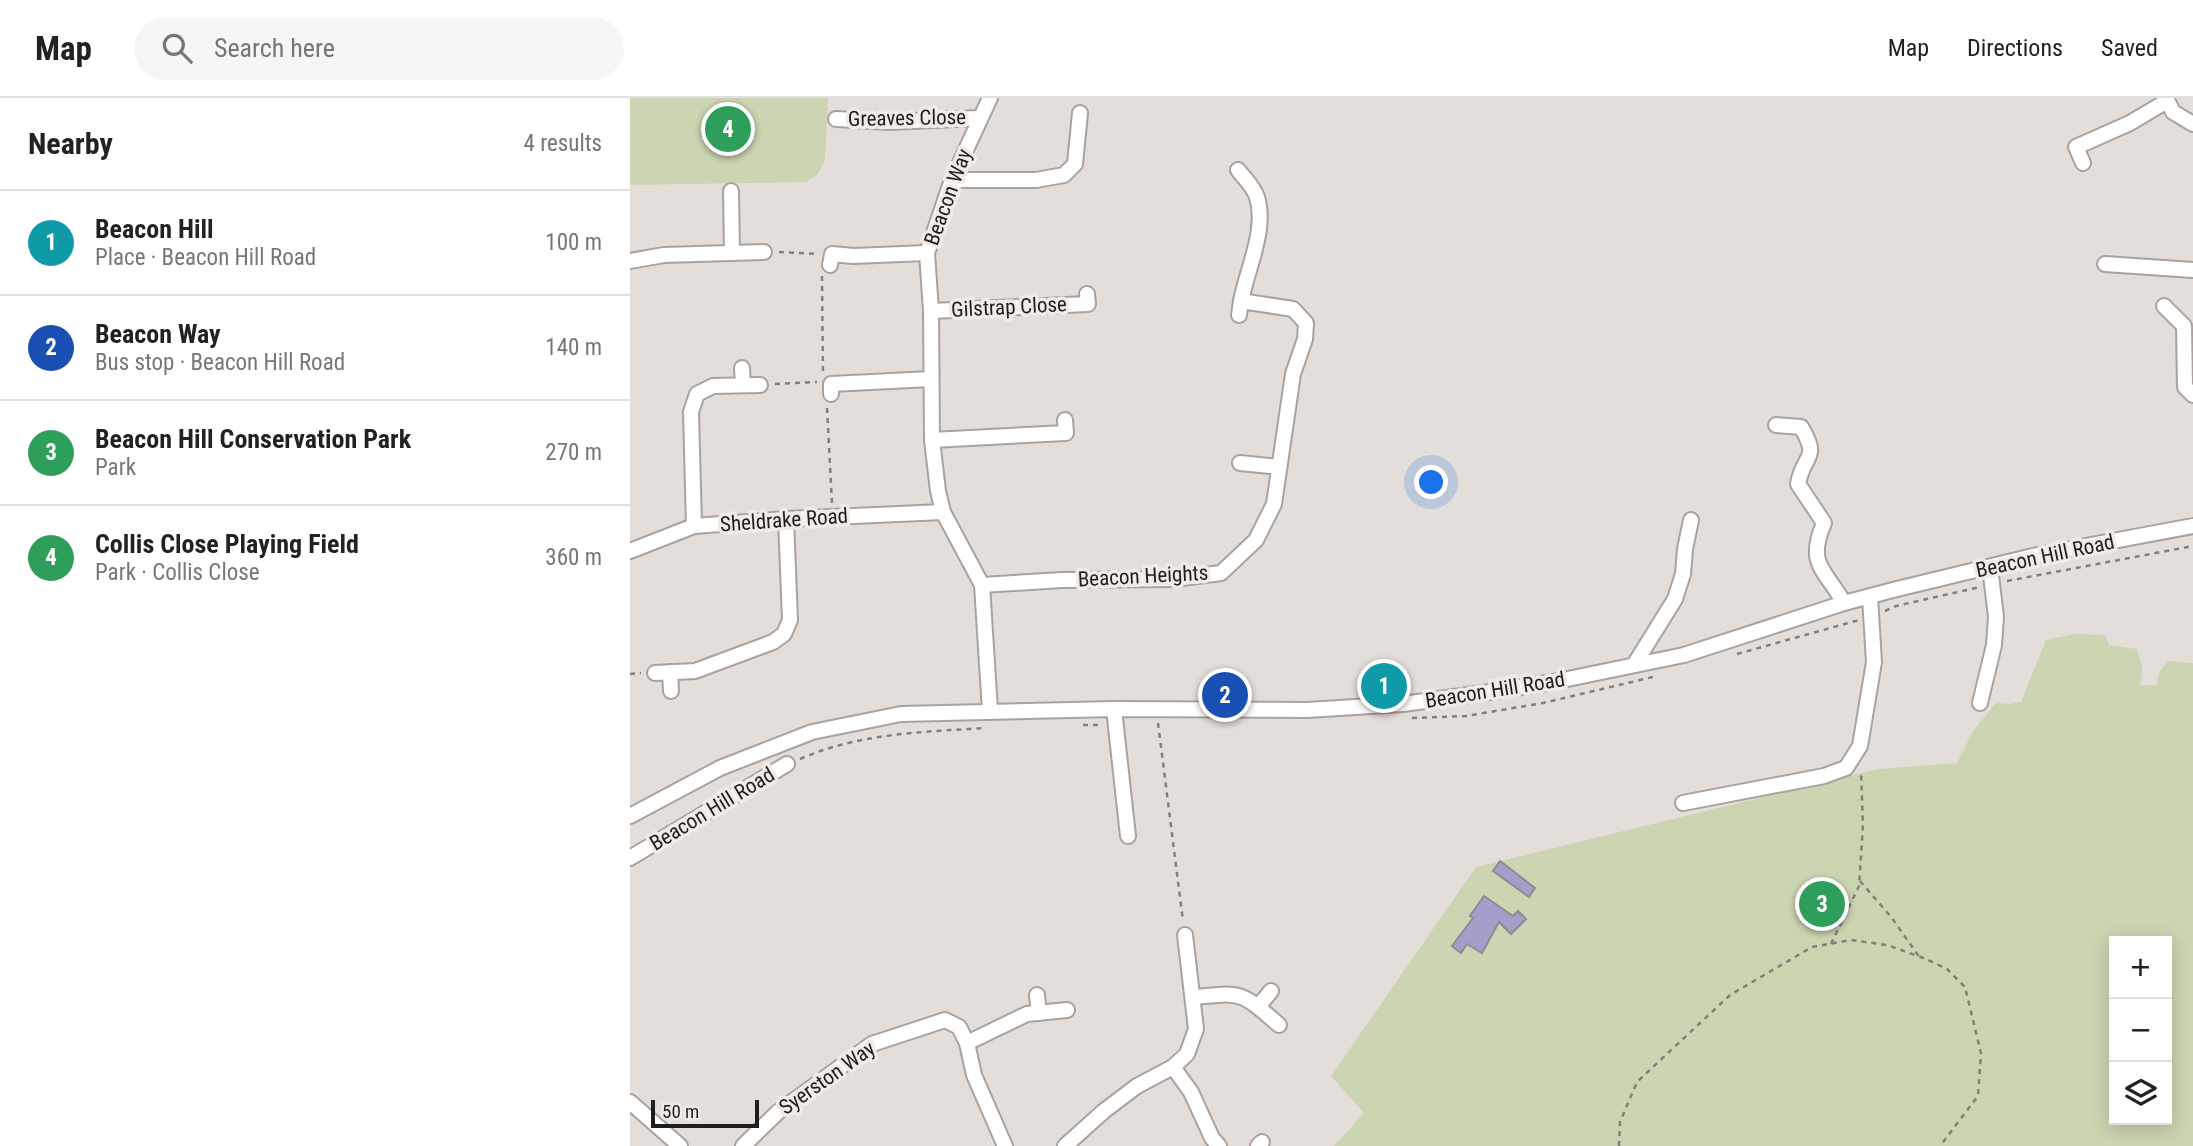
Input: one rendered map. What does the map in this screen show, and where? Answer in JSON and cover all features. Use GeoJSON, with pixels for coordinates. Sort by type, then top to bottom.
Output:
{"type":"FeatureCollection","features":[{"type":"Feature","properties":{"kind":"street","name":"Beacon Way"},"geometry":{"type":"LineString","coordinates":[[990,98],[952,180],[927,253],[931,311],[932,440],[943,512],[982,585],[990,710]]}},
{"type":"Feature","properties":{"kind":"street"},"geometry":{"type":"LineString","coordinates":[[2083,163],[2076,147],[2130,123],[2167,99],[2174,112],[2193,124]]}},
{"type":"Feature","properties":{"kind":"street"},"geometry":{"type":"LineString","coordinates":[[952,180],[1036,180],[1065,175],[1076,164],[1080,113]]}},
{"type":"Feature","properties":{"kind":"street","name":"Greaves Close"},"geometry":{"type":"LineString","coordinates":[[835,119],[890,122],[979,118]]}},
{"type":"Feature","properties":{"kind":"street","name":"Beacon Heights"},"geometry":{"type":"LineString","coordinates":[[982,585],[1062,580],[1174,579],[1221,573],[1256,540],[1274,504],[1293,374],[1306,340],[1306,323],[1293,309],[1241,301],[1259,214],[1256,196],[1238,170]]}},
{"type":"Feature","properties":{"kind":"street"},"geometry":{"type":"LineString","coordinates":[[730,191],[732,253]]}},
{"type":"Feature","properties":{"kind":"street"},"geometry":{"type":"LineString","coordinates":[[630,261],[664,255],[764,252]]}},
{"type":"Feature","properties":{"kind":"street"},"geometry":{"type":"LineString","coordinates":[[830,254],[853,256],[927,253]]}},
{"type":"Feature","properties":{"kind":"street"},"geometry":{"type":"LineString","coordinates":[[2105,264],[2193,270]]}},
{"type":"Feature","properties":{"kind":"street","name":"Gilstrap Close"},"geometry":{"type":"LineString","coordinates":[[931,311],[1088,304]]}},
{"type":"Feature","properties":{"kind":"street"},"geometry":{"type":"LineString","coordinates":[[2164,306],[2184,326],[2185,387],[2193,395]]}},
{"type":"Feature","properties":{"kind":"street"},"geometry":{"type":"LineString","coordinates":[[742,368],[743,385]]}},
{"type":"Feature","properties":{"kind":"street"},"geometry":{"type":"LineString","coordinates":[[831,383],[931,379]]}},
{"type":"Feature","properties":{"kind":"street"},"geometry":{"type":"LineString","coordinates":[[694,526],[691,412],[696,394],[713,386],[760,385]]}},
{"type":"Feature","properties":{"kind":"street"},"geometry":{"type":"LineString","coordinates":[[1776,425],[1801,427],[1810,443],[1810,457],[1800,474],[1798,484],[1824,523],[1816,546],[1816,555],[1823,573],[1844,603]]}},
{"type":"Feature","properties":{"kind":"street"},"geometry":{"type":"LineString","coordinates":[[932,440],[1066,433]]}},
{"type":"Feature","properties":{"kind":"street"},"geometry":{"type":"LineString","coordinates":[[1240,463],[1279,467]]}},
{"type":"Feature","properties":{"kind":"street","name":"Sheldrake Road"},"geometry":{"type":"LineString","coordinates":[[630,551],[694,526],[943,512]]}},
{"type":"Feature","properties":{"kind":"street"},"geometry":{"type":"LineString","coordinates":[[655,673],[695,671],[773,642],[785,634],[790,620],[786,519]]}},
{"type":"Feature","properties":{"kind":"street"},"geometry":{"type":"LineString","coordinates":[[1634,665],[1675,599],[1684,574],[1685,549],[1691,520]]}},
{"type":"Feature","properties":{"kind":"street","name":"Beacon Hill Road"},"geometry":{"type":"LineString","coordinates":[[630,816],[720,768],[812,732],[901,714],[990,710],[1307,710],[1403,704],[1553,682],[1684,655],[1844,603],[1990,567],[2193,526]]}},
{"type":"Feature","properties":{"kind":"street"},"geometry":{"type":"LineString","coordinates":[[1980,703],[1994,645],[1996,617],[1990,567]]}},
{"type":"Feature","properties":{"kind":"street"},"geometry":{"type":"LineString","coordinates":[[1683,803],[1824,776],[1846,768],[1860,746],[1874,662],[1870,597]]}},
{"type":"Feature","properties":{"kind":"street"},"geometry":{"type":"LineString","coordinates":[[670,672],[671,691]]}},
{"type":"Feature","properties":{"kind":"street"},"geometry":{"type":"LineString","coordinates":[[1114,709],[1128,836]]}},
{"type":"Feature","properties":{"kind":"street","name":"Beacon Hill Road"},"geometry":{"type":"LineString","coordinates":[[632,852],[787,764]]}},
{"type":"Feature","properties":{"kind":"street"},"geometry":{"type":"LineString","coordinates":[[1065,1146],[1137,1086],[1173,1067],[1187,1054],[1196,1029],[1185,935]]}},
{"type":"Feature","properties":{"kind":"street"},"geometry":{"type":"LineString","coordinates":[[1258,1007],[1271,991]]}},
{"type":"Feature","properties":{"kind":"street"},"geometry":{"type":"LineString","coordinates":[[1194,998],[1232,993],[1250,999],[1279,1025]]}},
{"type":"Feature","properties":{"kind":"street"},"geometry":{"type":"LineString","coordinates":[[1037,995],[1039,1013]]}},
{"type":"Feature","properties":{"kind":"street"},"geometry":{"type":"LineString","coordinates":[[1004,1146],[974,1075],[967,1043],[1027,1014],[1067,1010]]}},
{"type":"Feature","properties":{"kind":"street","name":"Syerston Way"},"geometry":{"type":"LineString","coordinates":[[743,1146],[778,1112],[872,1044],[945,1020],[959,1027],[967,1043]]}},
{"type":"Feature","properties":{"kind":"street"},"geometry":{"type":"LineString","coordinates":[[1173,1067],[1191,1092],[1212,1138],[1219,1146]]}},
{"type":"Feature","properties":{"kind":"street"},"geometry":{"type":"LineString","coordinates":[[630,1102],[680,1146]]}},
{"type":"Feature","properties":{"kind":"path"},"geometry":{"type":"LineString","coordinates":[[760,385],[823,382],[830,254],[764,252]]}},
{"type":"Feature","properties":{"kind":"path"},"geometry":{"type":"LineString","coordinates":[[831,383],[826,399],[833,517]]}},
{"type":"Feature","properties":{"kind":"path"},"geometry":{"type":"LineString","coordinates":[[1157,709],[1185,935]]}},
{"type":"Feature","properties":{"kind":"path"},"geometry":{"type":"LineString","coordinates":[[1831,944],[1859,886],[1863,825],[1860,746]]}},
{"type":"Feature","properties":{"kind":"path"},"geometry":{"type":"LineString","coordinates":[[1860,880],[1892,918],[1920,958]]}},
{"type":"Feature","properties":{"kind":"path"},"geometry":{"type":"LineString","coordinates":[[1619,1146],[1620,1122],[1637,1082],[1730,995],[1812,947],[1851,940],[1887,945],[1947,969],[1965,987],[1981,1054],[1978,1096],[1940,1146]]}},
{"type":"Feature","properties":{"kind":"green space"},"geometry":{"type":"Polygon","coordinates":[[[630,98],[828,98],[825,160],[818,174],[806,182],[630,185],[630,98]]]}},
{"type":"Feature","properties":{"kind":"green space"},"geometry":{"type":"Polygon","coordinates":[[[2074,634],[2105,635],[2109,645],[2137,649],[2142,666],[2141,685],[2156,685],[2160,671],[2168,661],[2193,663],[2193,1146],[1334,1146],[1364,1113],[1331,1076],[1476,867],[1878,769],[1957,763],[1973,731],[1996,703],[2021,702],[2046,640],[2074,634]]]}},
{"type":"Feature","properties":{"kind":"building"},"geometry":{"type":"Polygon","coordinates":[[[1500,861],[1535,888],[1529,897],[1493,871],[1500,861]]]}},
{"type":"Feature","properties":{"kind":"building"},"geometry":{"type":"Polygon","coordinates":[[[1484,896],[1513,916],[1518,911],[1526,919],[1511,934],[1499,922],[1482,953],[1467,944],[1461,953],[1452,946],[1473,918],[1470,916],[1484,896]]]}},
{"type":"Feature","properties":{"kind":"place","name":"Collis Close Playing Field"},"geometry":{"type":"Point","coordinates":[728,129]}},
{"type":"Feature","properties":{"kind":"place","name":"Beacon Hill"},"geometry":{"type":"Point","coordinates":[1384,686]}},
{"type":"Feature","properties":{"kind":"place","name":"Beacon Way"},"geometry":{"type":"Point","coordinates":[1225,695]}},
{"type":"Feature","properties":{"kind":"place","name":"Beacon Hill Conservation Park"},"geometry":{"type":"Point","coordinates":[1822,904]}}]}
